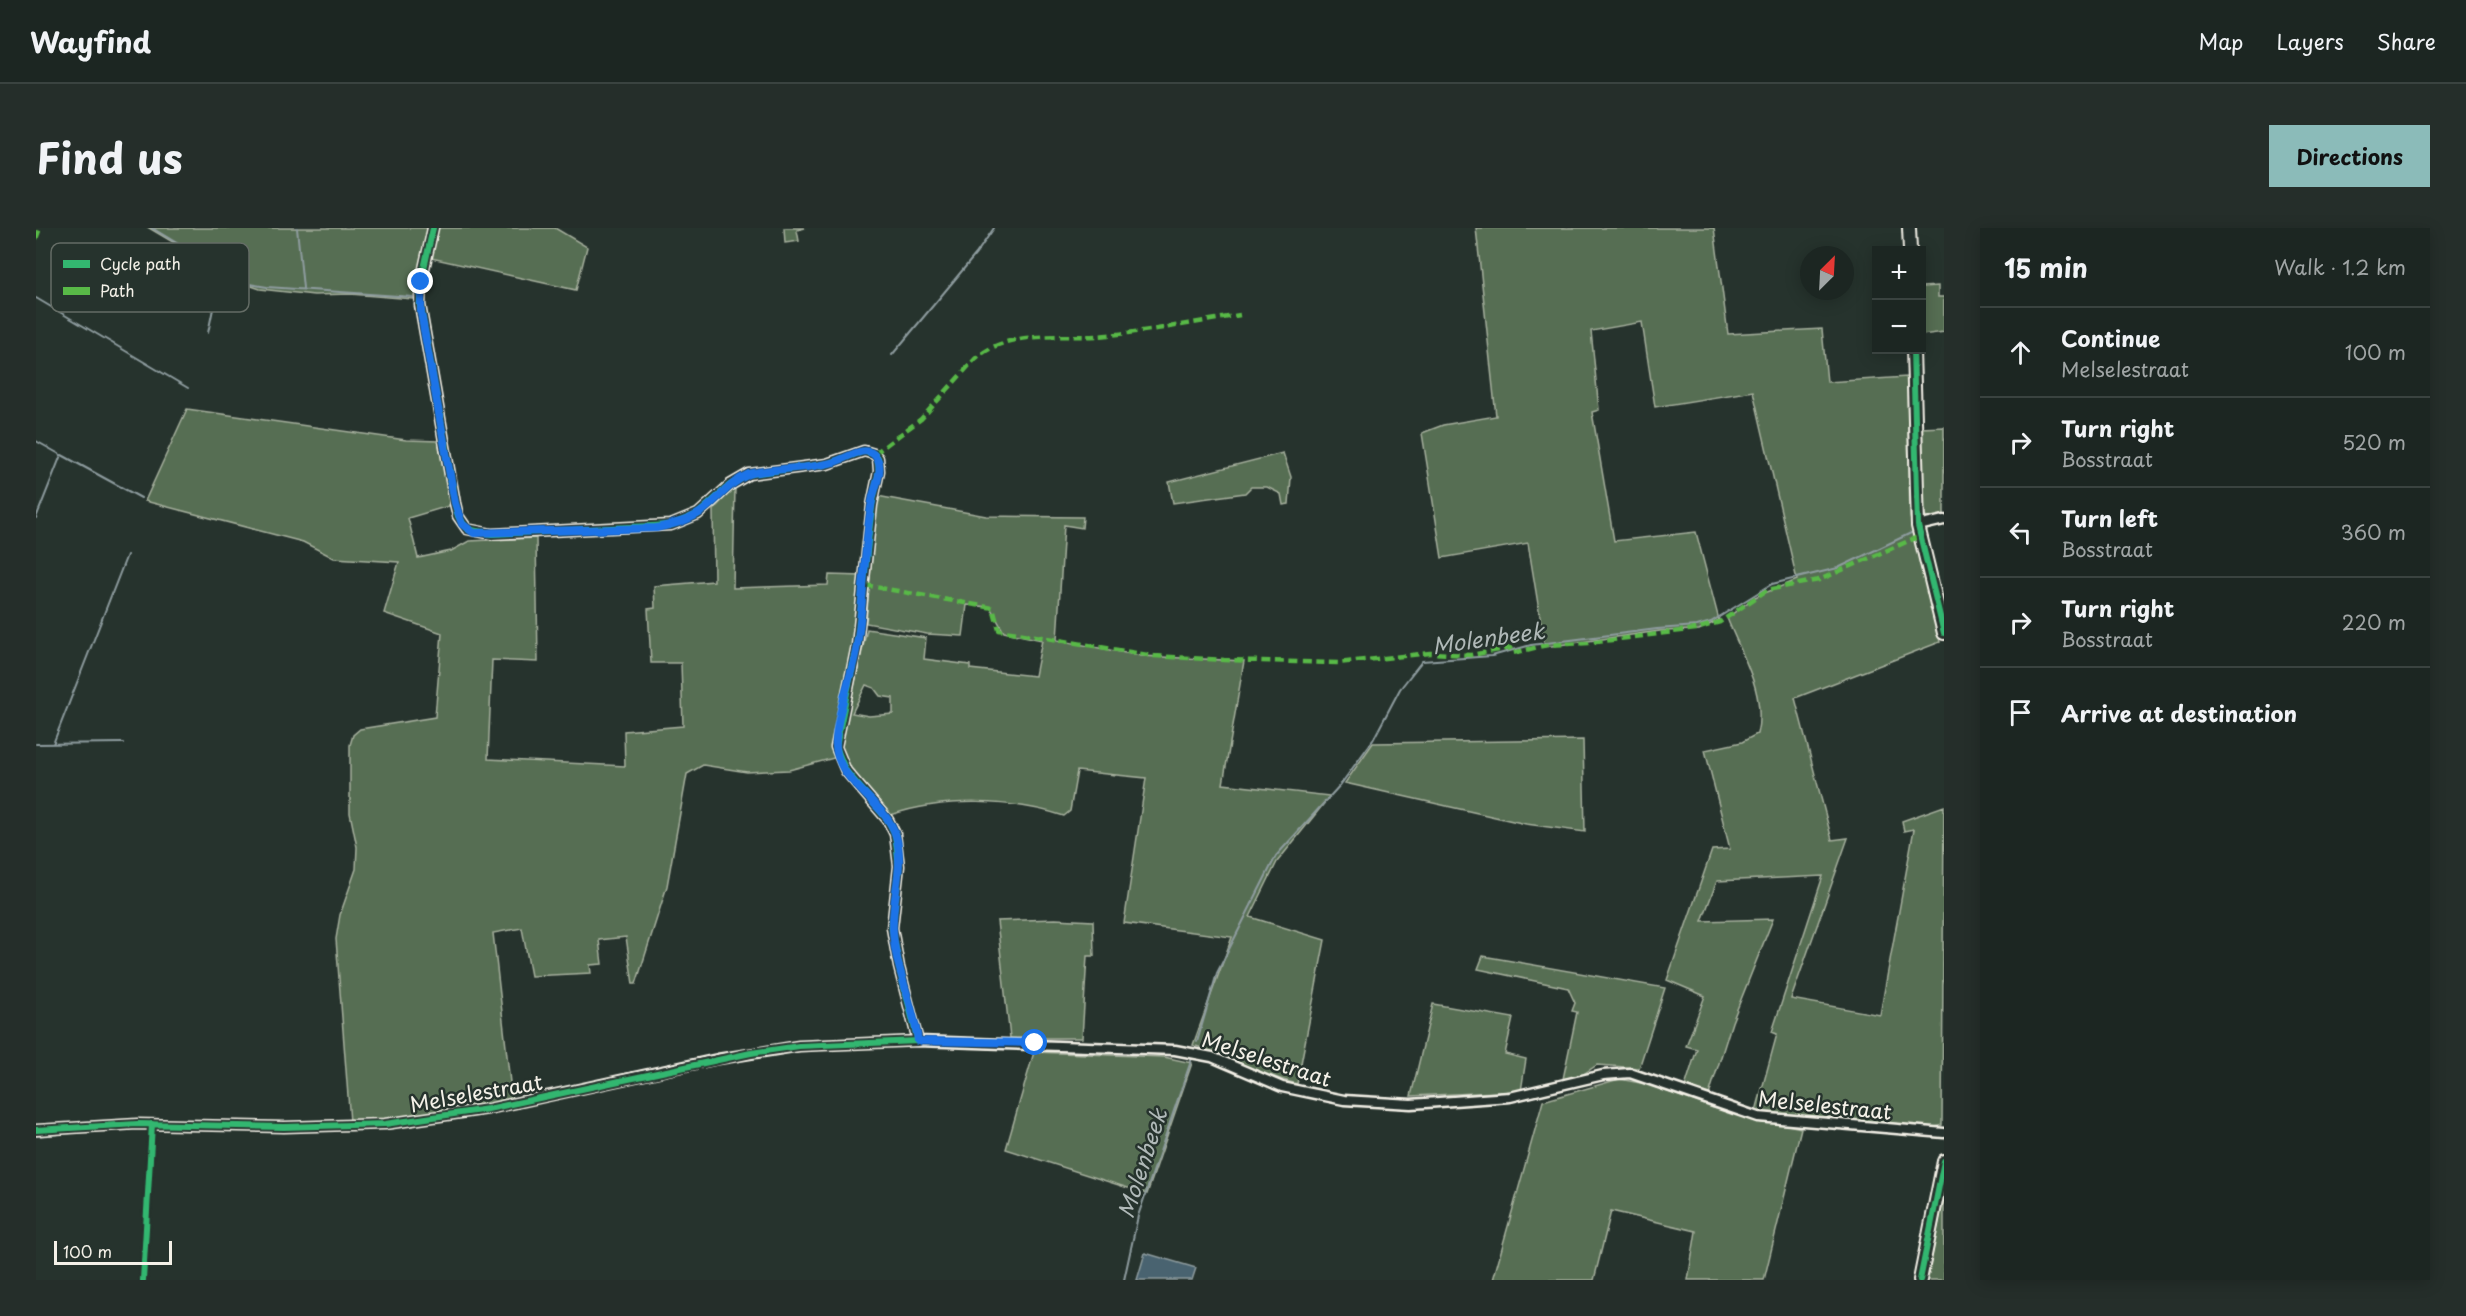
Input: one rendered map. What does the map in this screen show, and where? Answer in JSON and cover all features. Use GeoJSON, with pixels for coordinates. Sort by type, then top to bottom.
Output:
{"type":"FeatureCollection","features":[{"type":"Feature","properties":{"kind":"street"},"geometry":{"type":"LineString","coordinates":[[433,228],[421,282],[420,305],[455,503],[458,516],[467,530],[492,534],[656,528],[684,522],[698,514],[738,479],[749,474],[827,464],[864,451],[878,458],[879,471],[872,505],[857,645],[836,747],[846,771],[888,820],[896,834],[899,866],[892,928],[899,967],[918,1041]]}},
{"type":"Feature","properties":{"kind":"street"},"geometry":{"type":"LineString","coordinates":[[1909,228],[1910,246]]}},
{"type":"Feature","properties":{"kind":"street"},"geometry":{"type":"LineString","coordinates":[[1913,354],[1918,526],[1944,633]]}},
{"type":"Feature","properties":{"kind":"street"},"geometry":{"type":"LineString","coordinates":[[1918,526],[1944,520]]}},
{"type":"Feature","properties":{"kind":"street","name":"Melselestraat"},"geometry":{"type":"LineString","coordinates":[[36,1130],[137,1124],[284,1127],[385,1124],[488,1109],[752,1053],[799,1046],[918,1041],[1175,1050],[1212,1057],[1265,1081],[1305,1093],[1344,1100],[1388,1103],[1447,1102],[1510,1097],[1603,1075],[1629,1073],[1758,1117],[1944,1133]]}},
{"type":"Feature","properties":{"kind":"street"},"geometry":{"type":"LineString","coordinates":[[1920,1280],[1944,1161]]}},
{"type":"Feature","properties":{"kind":"green space"},"geometry":{"type":"Polygon","coordinates":[[[149,228],[430,228],[413,299],[350,294],[314,295],[260,289],[249,285],[249,243],[174,243],[149,228]]]}},
{"type":"Feature","properties":{"kind":"green space"},"geometry":{"type":"Polygon","coordinates":[[[438,228],[555,228],[587,247],[576,290],[431,258],[438,228]]]}},
{"type":"Feature","properties":{"kind":"green space"},"geometry":{"type":"Polygon","coordinates":[[[784,228],[805,228],[797,230],[799,241],[785,243],[784,228]]]}},
{"type":"Feature","properties":{"kind":"green space"},"geometry":{"type":"Polygon","coordinates":[[[1476,228],[1714,228],[1728,334],[1822,329],[1827,382],[1907,377],[1910,517],[1940,642],[1795,698],[1832,840],[1848,838],[1791,999],[1880,1015],[1914,829],[1904,831],[1902,821],[1944,806],[1942,1125],[1932,1128],[1756,1111],[1777,1034],[1772,1032],[1823,876],[1717,881],[1702,921],[1773,919],[1732,1022],[1709,1095],[1685,1087],[1697,1049],[1686,1046],[1705,996],[1667,980],[1712,850],[1730,849],[1705,750],[1742,742],[1757,734],[1759,719],[1756,689],[1727,618],[1755,597],[1797,580],[1753,391],[1655,407],[1642,322],[1591,331],[1599,410],[1592,412],[1614,541],[1696,532],[1719,620],[1699,630],[1660,631],[1545,647],[1528,543],[1442,558],[1422,433],[1443,425],[1496,416],[1476,228]]]}},
{"type":"Feature","properties":{"kind":"green space"},"geometry":{"type":"Polygon","coordinates":[[[1938,286],[1938,297],[1944,297],[1944,332],[1926,334],[1926,287],[1938,286]]]}},
{"type":"Feature","properties":{"kind":"green space"},"geometry":{"type":"Polygon","coordinates":[[[187,409],[406,440],[439,441],[452,505],[408,518],[418,558],[451,551],[469,541],[536,538],[538,662],[492,660],[488,759],[625,766],[624,731],[683,726],[681,663],[651,663],[648,609],[655,608],[654,586],[714,581],[713,510],[735,487],[733,588],[828,585],[829,575],[863,576],[859,625],[835,738],[834,758],[789,770],[747,772],[703,765],[687,774],[667,886],[636,984],[633,984],[626,937],[599,940],[602,964],[590,965],[591,973],[531,976],[522,928],[493,933],[512,1100],[447,1114],[350,1122],[336,939],[340,915],[356,869],[357,847],[350,813],[350,745],[353,735],[360,729],[435,717],[442,633],[384,613],[399,562],[334,558],[303,542],[145,501],[187,409]]]}},
{"type":"Feature","properties":{"kind":"green space"},"geometry":{"type":"Polygon","coordinates":[[[1944,427],[1944,517],[1926,518],[1923,509],[1921,428],[1944,427]]]}},
{"type":"Feature","properties":{"kind":"green space"},"geometry":{"type":"Polygon","coordinates":[[[1283,453],[1291,477],[1289,504],[1283,505],[1281,494],[1267,487],[1251,487],[1245,493],[1173,503],[1169,482],[1283,453]]]}},
{"type":"Feature","properties":{"kind":"green space"},"geometry":{"type":"Polygon","coordinates":[[[877,496],[986,516],[1083,517],[1082,528],[1064,525],[1057,640],[1141,656],[1244,661],[1223,784],[1330,796],[1277,862],[1250,917],[1325,940],[1297,1084],[1193,1045],[1232,937],[1124,923],[1146,778],[1077,771],[1070,811],[1064,816],[1022,806],[978,802],[933,805],[891,815],[862,784],[850,767],[840,748],[867,629],[926,638],[924,659],[970,665],[970,669],[1035,676],[1042,640],[1004,632],[990,607],[967,605],[963,636],[927,634],[866,623],[877,496]],[[866,685],[852,713],[869,716],[893,714],[893,698],[880,696],[874,688],[866,685]]]}},
{"type":"Feature","properties":{"kind":"green space"},"geometry":{"type":"Polygon","coordinates":[[[1583,740],[1585,832],[1526,824],[1345,783],[1373,743],[1583,740]]]}},
{"type":"Feature","properties":{"kind":"green space"},"geometry":{"type":"Polygon","coordinates":[[[1055,919],[1093,921],[1094,956],[1087,956],[1082,1038],[1010,1038],[997,921],[1055,919]]]}},
{"type":"Feature","properties":{"kind":"green space"},"geometry":{"type":"Polygon","coordinates":[[[1483,956],[1665,988],[1639,1068],[1597,1065],[1582,1075],[1563,1079],[1577,1012],[1572,1011],[1575,1003],[1568,988],[1478,969],[1483,956]]]}},
{"type":"Feature","properties":{"kind":"green space"},"geometry":{"type":"Polygon","coordinates":[[[1433,1004],[1513,1018],[1505,1054],[1526,1059],[1521,1091],[1411,1096],[1433,1004]]]}},
{"type":"Feature","properties":{"kind":"green space"},"geometry":{"type":"Polygon","coordinates":[[[1034,1052],[1164,1057],[1192,1063],[1147,1194],[1006,1149],[1034,1052]]]}},
{"type":"Feature","properties":{"kind":"green space"},"geometry":{"type":"Polygon","coordinates":[[[1619,1079],[1646,1084],[1713,1108],[1801,1128],[1764,1280],[1688,1280],[1696,1231],[1611,1211],[1594,1280],[1493,1280],[1543,1101],[1619,1079]]]}},
{"type":"Feature","properties":{"kind":"green space"},"geometry":{"type":"Polygon","coordinates":[[[1944,1196],[1944,1280],[1927,1280],[1944,1196]]]}},
{"type":"Feature","properties":{"kind":"water"},"geometry":{"type":"Polygon","coordinates":[[[1145,1253],[1196,1268],[1192,1280],[1137,1280],[1145,1253]]]}},
{"type":"Feature","properties":{"kind":"waterway"},"geometry":{"type":"LineString","coordinates":[[152,228],[177,243]]}},
{"type":"Feature","properties":{"kind":"waterway"},"geometry":{"type":"LineString","coordinates":[[297,228],[303,288]]}},
{"type":"Feature","properties":{"kind":"waterway"},"geometry":{"type":"LineString","coordinates":[[892,355],[976,254],[994,228]]}},
{"type":"Feature","properties":{"kind":"waterway"},"geometry":{"type":"LineString","coordinates":[[249,284],[413,297]]}},
{"type":"Feature","properties":{"kind":"waterway"},"geometry":{"type":"LineString","coordinates":[[36,298],[51,307]]}},
{"type":"Feature","properties":{"kind":"waterway"},"geometry":{"type":"LineString","coordinates":[[60,312],[188,388]]}},
{"type":"Feature","properties":{"kind":"waterway"},"geometry":{"type":"LineString","coordinates":[[208,333],[212,312]]}},
{"type":"Feature","properties":{"kind":"waterway"},"geometry":{"type":"LineString","coordinates":[[36,441],[61,455],[36,518]]}},
{"type":"Feature","properties":{"kind":"waterway"},"geometry":{"type":"LineString","coordinates":[[62,455],[141,498]]}},
{"type":"Feature","properties":{"kind":"waterway","name":"Molenbeek"},"geometry":{"type":"LineString","coordinates":[[1197,1042],[1217,973],[1276,856],[1341,784],[1373,740],[1400,689],[1422,661],[1492,656],[1531,645],[1697,626],[1711,622],[1772,584],[1838,568],[1911,533]]}},
{"type":"Feature","properties":{"kind":"waterway"},"geometry":{"type":"LineString","coordinates":[[53,744],[127,555]]}},
{"type":"Feature","properties":{"kind":"waterway"},"geometry":{"type":"LineString","coordinates":[[36,744],[124,743]]}},
{"type":"Feature","properties":{"kind":"waterway","name":"Molenbeek"},"geometry":{"type":"LineString","coordinates":[[1124,1280],[1138,1216],[1192,1058]]}},
{"type":"Feature","properties":{"kind":"waterway"},"geometry":{"type":"LineString","coordinates":[[36,1136],[131,1128]]}},
{"type":"Feature","properties":{"kind":"marked path"},"geometry":{"type":"LineString","coordinates":[[36,239],[40,228]]}},
{"type":"Feature","properties":{"kind":"marked path"},"geometry":{"type":"LineString","coordinates":[[874,454],[921,419],[975,359],[1005,342],[1039,337],[1125,333],[1240,315]]}},
{"type":"Feature","properties":{"kind":"marked path"},"geometry":{"type":"LineString","coordinates":[[864,585],[993,608],[999,630],[1154,656],[1338,663],[1430,653],[1471,655],[1510,648],[1513,653],[1547,645],[1589,643],[1696,629],[1720,622],[1767,590],[1819,580],[1920,536]]}},
{"type":"Feature","properties":{"kind":"cycle path"},"geometry":{"type":"LineString","coordinates":[[36,1130],[137,1124],[284,1127],[385,1124],[488,1109],[751,1053],[799,1046],[918,1041],[899,967],[892,928],[899,866],[895,834],[888,820],[846,771],[836,747],[857,645],[872,505],[879,471],[878,458],[864,451],[827,464],[749,474],[730,485],[698,514],[671,525],[492,534],[467,529],[458,516],[455,503],[420,305],[421,282],[433,228]]}},
{"type":"Feature","properties":{"kind":"cycle path"},"geometry":{"type":"LineString","coordinates":[[1913,354],[1918,526],[1944,633]]}},
{"type":"Feature","properties":{"kind":"cycle path"},"geometry":{"type":"LineString","coordinates":[[143,1280],[152,1124]]}},
{"type":"Feature","properties":{"kind":"cycle path"},"geometry":{"type":"LineString","coordinates":[[1920,1280],[1944,1161]]}},
{"type":"Feature","properties":{"kind":"route"},"geometry":{"type":"LineString","coordinates":[[421,282],[419,295],[421,313],[455,503],[462,524],[474,533],[656,528],[684,522],[698,514],[730,485],[749,474],[827,464],[864,451],[878,458],[879,471],[872,505],[857,645],[837,736],[836,747],[839,759],[846,771],[888,820],[896,834],[900,853],[892,928],[899,967],[918,1041],[1035,1043]]}}]}
